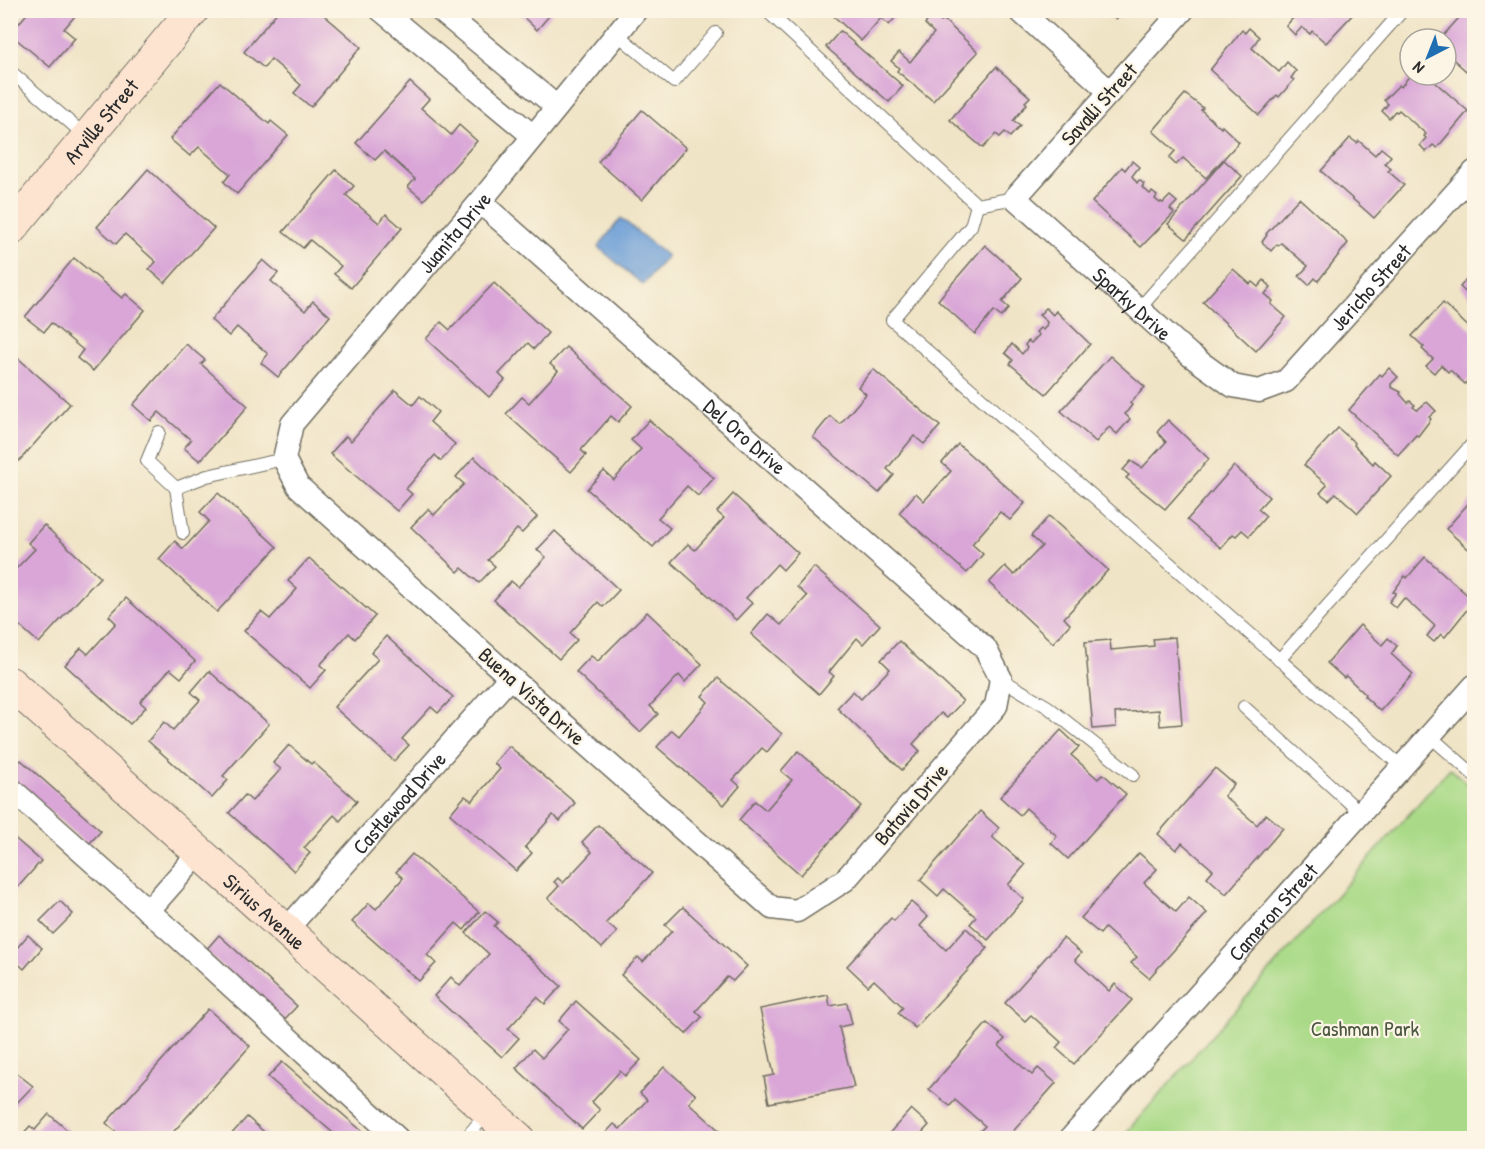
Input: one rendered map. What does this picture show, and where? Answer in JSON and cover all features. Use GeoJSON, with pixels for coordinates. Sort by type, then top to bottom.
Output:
{"type":"FeatureCollection","features":[{"type":"Feature","properties":{"kind":"street","name":"Arville Street"},"geometry":{"type":"LineString","coordinates":[[10,230],[193,10]]}},
{"type":"Feature","properties":{"kind":"street"},"geometry":{"type":"LineString","coordinates":[[381,10],[533,136]]}},
{"type":"Feature","properties":{"kind":"street"},"geometry":{"type":"LineString","coordinates":[[440,10],[557,107]]}},
{"type":"Feature","properties":{"kind":"street","name":"Juanita Drive"},"geometry":{"type":"LineString","coordinates":[[284,459],[292,424],[480,202],[636,10]]}},
{"type":"Feature","properties":{"kind":"street"},"geometry":{"type":"LineString","coordinates":[[1019,10],[1110,92]]}},
{"type":"Feature","properties":{"kind":"street","name":"Savalli Street"},"geometry":{"type":"LineString","coordinates":[[1015,198],[1183,10]]}},
{"type":"Feature","properties":{"kind":"street","name":"Jericho Street"},"geometry":{"type":"LineString","coordinates":[[1259,391],[1286,381],[1474,172]]}},
{"type":"Feature","properties":{"kind":"street","name":"Sparky Drive"},"geometry":{"type":"LineString","coordinates":[[1015,198],[1190,355],[1233,386],[1259,391]]}},
{"type":"Feature","properties":{"kind":"street","name":"Del Oro Drive"},"geometry":{"type":"LineString","coordinates":[[480,202],[985,648],[1001,679]]}},
{"type":"Feature","properties":{"kind":"street","name":"Buena Vista Drive"},"geometry":{"type":"LineString","coordinates":[[284,459],[298,486],[772,908],[797,911]]}},
{"type":"Feature","properties":{"kind":"street","name":"Castlewood Drive"},"geometry":{"type":"LineString","coordinates":[[286,930],[510,677]]}},
{"type":"Feature","properties":{"kind":"street","name":"Batavia Drive"},"geometry":{"type":"LineString","coordinates":[[797,911],[845,880],[996,706],[1001,679]]}},
{"type":"Feature","properties":{"kind":"street","name":"Sirius Avenue"},"geometry":{"type":"LineString","coordinates":[[10,683],[518,1138]]}},
{"type":"Feature","properties":{"kind":"street","name":"Cameron Street"},"geometry":{"type":"LineString","coordinates":[[1071,1138],[1474,686]]}},
{"type":"Feature","properties":{"kind":"street"},"geometry":{"type":"LineString","coordinates":[[10,788],[397,1138]]}},
{"type":"Feature","properties":{"kind":"street"},"geometry":{"type":"LineString","coordinates":[[148,911],[199,853]]}},
{"type":"Feature","properties":{"kind":"lane"},"geometry":{"type":"LineString","coordinates":[[766,10],[977,205]]}},
{"type":"Feature","properties":{"kind":"lane"},"geometry":{"type":"LineString","coordinates":[[1139,309],[1403,10]]}},
{"type":"Feature","properties":{"kind":"lane"},"geometry":{"type":"LineString","coordinates":[[617,34],[674,82],[716,33]]}},
{"type":"Feature","properties":{"kind":"lane"},"geometry":{"type":"LineString","coordinates":[[10,71],[88,138]]}},
{"type":"Feature","properties":{"kind":"lane"},"geometry":{"type":"LineString","coordinates":[[977,205],[1015,198]]}},
{"type":"Feature","properties":{"kind":"lane"},"geometry":{"type":"LineString","coordinates":[[977,205],[971,226],[892,320],[1402,767]]}},
{"type":"Feature","properties":{"kind":"lane"},"geometry":{"type":"LineString","coordinates":[[159,432],[147,461],[176,488],[183,533]]}},
{"type":"Feature","properties":{"kind":"lane"},"geometry":{"type":"LineString","coordinates":[[1279,660],[1474,442]]}},
{"type":"Feature","properties":{"kind":"lane"},"geometry":{"type":"LineString","coordinates":[[176,488],[207,476],[284,459]]}},
{"type":"Feature","properties":{"kind":"lane"},"geometry":{"type":"LineString","coordinates":[[1001,679],[1048,707],[1133,775]]}},
{"type":"Feature","properties":{"kind":"lane"},"geometry":{"type":"LineString","coordinates":[[1244,707],[1361,813]]}},
{"type":"Feature","properties":{"kind":"lane"},"geometry":{"type":"LineString","coordinates":[[1430,736],[1474,775]]}},
{"type":"Feature","properties":{"kind":"lane"},"geometry":{"type":"LineString","coordinates":[[466,1138],[488,1112]]}},
{"type":"Feature","properties":{"kind":"green space","name":"Cashman Park"},"geometry":{"type":"Polygon","coordinates":[[[1450,768],[1474,790],[1474,1138],[1121,1138],[1450,768]]]}},
{"type":"Feature","properties":{"kind":"water"},"geometry":{"type":"Polygon","coordinates":[[[621,218],[667,256],[643,285],[598,247],[621,218]]]}},
{"type":"Feature","properties":{"kind":"building"},"geometry":{"type":"Polygon","coordinates":[[[30,10],[80,10],[64,29],[75,38],[50,67],[10,34],[30,10]]]}},
{"type":"Feature","properties":{"kind":"building"},"geometry":{"type":"Polygon","coordinates":[[[279,10],[318,10],[361,47],[311,107],[294,93],[301,85],[271,59],[264,68],[244,52],[279,10]]]}},
{"type":"Feature","properties":{"kind":"building"},"geometry":{"type":"Polygon","coordinates":[[[516,10],[554,10],[537,30],[516,10]]]}},
{"type":"Feature","properties":{"kind":"building"},"geometry":{"type":"Polygon","coordinates":[[[827,10],[896,10],[899,13],[889,25],[881,18],[861,41],[827,10]]]}},
{"type":"Feature","properties":{"kind":"building"},"geometry":{"type":"Polygon","coordinates":[[[1099,10],[1121,10],[1123,12],[1116,19],[1107,11],[1104,14],[1099,10]]]}},
{"type":"Feature","properties":{"kind":"building"},"geometry":{"type":"Polygon","coordinates":[[[1285,10],[1354,10],[1355,12],[1326,43],[1312,31],[1310,34],[1302,27],[1295,35],[1286,26],[1293,18],[1285,10]]]}},
{"type":"Feature","properties":{"kind":"building"},"geometry":{"type":"Polygon","coordinates":[[[1466,10],[1471,10],[1474,14],[1474,78],[1458,64],[1458,27],[1451,27],[1466,10]]]}},
{"type":"Feature","properties":{"kind":"building"},"geometry":{"type":"Polygon","coordinates":[[[934,14],[941,22],[943,19],[978,52],[933,101],[897,71],[899,68],[891,61],[899,52],[910,62],[934,33],[925,24],[934,14]]]}},
{"type":"Feature","properties":{"kind":"building"},"geometry":{"type":"Polygon","coordinates":[[[1249,28],[1259,37],[1252,48],[1279,72],[1287,62],[1296,71],[1291,78],[1294,80],[1259,115],[1210,70],[1242,30],[1245,33],[1249,28]]]}},
{"type":"Feature","properties":{"kind":"building"},"geometry":{"type":"Polygon","coordinates":[[[840,31],[903,86],[889,102],[826,47],[840,31]]]}},
{"type":"Feature","properties":{"kind":"building"},"geometry":{"type":"Polygon","coordinates":[[[996,67],[1030,97],[1013,121],[1020,126],[1010,137],[1005,132],[1000,137],[996,134],[983,148],[950,120],[996,67]]]}},
{"type":"Feature","properties":{"kind":"building"},"geometry":{"type":"Polygon","coordinates":[[[220,82],[269,124],[271,121],[288,135],[237,194],[224,182],[230,174],[199,147],[190,156],[170,139],[220,82]]]}},
{"type":"Feature","properties":{"kind":"building"},"geometry":{"type":"Polygon","coordinates":[[[410,82],[429,99],[421,108],[451,135],[459,125],[477,141],[424,200],[408,187],[415,179],[384,151],[375,160],[356,143],[410,82]]]}},
{"type":"Feature","properties":{"kind":"building"},"geometry":{"type":"Polygon","coordinates":[[[1398,86],[1441,87],[1468,111],[1437,148],[1433,145],[1426,152],[1420,145],[1426,138],[1424,136],[1426,134],[1399,110],[1389,118],[1382,111],[1388,104],[1384,100],[1398,86]]]}},
{"type":"Feature","properties":{"kind":"building"},"geometry":{"type":"Polygon","coordinates":[[[1185,94],[1239,142],[1206,178],[1183,158],[1176,165],[1169,158],[1175,151],[1153,131],[1185,94]]]}},
{"type":"Feature","properties":{"kind":"building"},"geometry":{"type":"Polygon","coordinates":[[[642,110],[686,148],[642,200],[598,162],[642,110]]]}},
{"type":"Feature","properties":{"kind":"building"},"geometry":{"type":"Polygon","coordinates":[[[1350,138],[1357,143],[1359,141],[1375,155],[1381,148],[1391,156],[1385,163],[1391,169],[1388,171],[1404,185],[1374,218],[1321,171],[1350,138]]]}},
{"type":"Feature","properties":{"kind":"building"},"geometry":{"type":"Polygon","coordinates":[[[1224,160],[1242,176],[1186,239],[1168,224],[1224,160]]]}},
{"type":"Feature","properties":{"kind":"building"},"geometry":{"type":"Polygon","coordinates":[[[1132,161],[1139,167],[1132,176],[1137,183],[1139,180],[1144,184],[1142,187],[1150,194],[1152,192],[1157,196],[1155,199],[1160,203],[1170,196],[1177,202],[1170,209],[1174,213],[1141,247],[1092,202],[1122,167],[1125,170],[1132,161]]]}},
{"type":"Feature","properties":{"kind":"building"},"geometry":{"type":"Polygon","coordinates":[[[148,169],[214,228],[165,283],[149,269],[156,262],[125,234],[116,244],[97,227],[148,169]]]}},
{"type":"Feature","properties":{"kind":"building"},"geometry":{"type":"Polygon","coordinates":[[[336,170],[354,186],[346,195],[379,223],[386,214],[402,228],[351,288],[334,274],[341,266],[310,240],[303,248],[283,232],[336,170]]]}},
{"type":"Feature","properties":{"kind":"building"},"geometry":{"type":"Polygon","coordinates":[[[1299,198],[1348,243],[1318,281],[1315,278],[1309,285],[1299,276],[1308,266],[1281,243],[1271,251],[1262,242],[1266,234],[1299,198]]]}},
{"type":"Feature","properties":{"kind":"building"},"geometry":{"type":"Polygon","coordinates":[[[985,245],[1022,278],[1002,302],[1009,308],[1001,317],[994,311],[975,334],[938,300],[985,245]]]}},
{"type":"Feature","properties":{"kind":"building"},"geometry":{"type":"Polygon","coordinates":[[[74,258],[122,298],[126,294],[145,310],[93,371],[77,358],[83,350],[51,323],[44,332],[25,317],[74,258]]]}},
{"type":"Feature","properties":{"kind":"building"},"geometry":{"type":"Polygon","coordinates":[[[263,260],[278,273],[271,281],[305,311],[313,301],[330,316],[278,377],[261,363],[268,354],[237,327],[229,336],[211,320],[263,260]]]}},
{"type":"Feature","properties":{"kind":"building"},"geometry":{"type":"Polygon","coordinates":[[[1233,269],[1250,284],[1252,282],[1258,287],[1264,280],[1271,287],[1265,294],[1273,301],[1271,304],[1286,317],[1256,351],[1203,302],[1233,269]]]}},
{"type":"Feature","properties":{"kind":"building"},"geometry":{"type":"Polygon","coordinates":[[[1474,271],[1474,300],[1460,287],[1474,271]]]}},
{"type":"Feature","properties":{"kind":"building"},"geometry":{"type":"Polygon","coordinates":[[[494,283],[548,333],[534,349],[528,343],[499,374],[505,380],[489,397],[426,339],[441,322],[450,330],[494,283]]]}},
{"type":"Feature","properties":{"kind":"building"},"geometry":{"type":"Polygon","coordinates":[[[1443,303],[1474,332],[1474,373],[1465,384],[1441,365],[1434,373],[1426,366],[1433,359],[1412,336],[1443,303]]]}},
{"type":"Feature","properties":{"kind":"building"},"geometry":{"type":"Polygon","coordinates":[[[1046,308],[1053,315],[1056,311],[1090,344],[1046,394],[1010,364],[1013,360],[1005,353],[1012,344],[1022,354],[1027,348],[1025,345],[1028,341],[1031,343],[1039,335],[1036,332],[1040,328],[1043,330],[1046,326],[1047,322],[1039,315],[1046,308]]]}},
{"type":"Feature","properties":{"kind":"building"},"geometry":{"type":"Polygon","coordinates":[[[186,344],[205,360],[201,364],[248,406],[200,461],[184,448],[191,440],[159,412],[151,421],[133,405],[186,344]]]}},
{"type":"Feature","properties":{"kind":"building"},"geometry":{"type":"Polygon","coordinates":[[[566,347],[632,406],[618,422],[611,416],[581,450],[586,455],[571,472],[506,414],[522,397],[529,403],[558,371],[550,364],[566,347]]]}},
{"type":"Feature","properties":{"kind":"building"},"geometry":{"type":"Polygon","coordinates":[[[10,351],[70,404],[19,461],[10,453],[10,351]]]}},
{"type":"Feature","properties":{"kind":"building"},"geometry":{"type":"Polygon","coordinates":[[[1110,356],[1145,387],[1130,403],[1132,405],[1125,414],[1130,419],[1117,434],[1109,427],[1096,442],[1061,411],[1110,356]]]}},
{"type":"Feature","properties":{"kind":"building"},"geometry":{"type":"Polygon","coordinates":[[[1389,368],[1398,377],[1391,387],[1401,392],[1400,394],[1408,403],[1410,401],[1417,410],[1427,402],[1436,411],[1429,417],[1431,419],[1418,436],[1416,435],[1398,455],[1349,410],[1380,374],[1382,376],[1389,368]]]}},
{"type":"Feature","properties":{"kind":"building"},"geometry":{"type":"Polygon","coordinates":[[[873,369],[940,426],[924,444],[914,436],[887,469],[894,475],[879,493],[813,437],[830,416],[840,424],[866,394],[858,387],[873,369]]]}},
{"type":"Feature","properties":{"kind":"building"},"geometry":{"type":"Polygon","coordinates":[[[395,390],[413,405],[420,396],[438,412],[430,422],[455,444],[441,461],[435,455],[406,489],[412,494],[397,511],[330,454],[346,436],[351,441],[395,390]]]}},
{"type":"Feature","properties":{"kind":"building"},"geometry":{"type":"Polygon","coordinates":[[[649,420],[714,478],[698,496],[687,486],[658,518],[670,528],[653,547],[587,489],[604,471],[614,480],[641,449],[631,440],[649,420]]]}},
{"type":"Feature","properties":{"kind":"building"},"geometry":{"type":"Polygon","coordinates":[[[1168,420],[1209,459],[1165,509],[1126,478],[1129,475],[1123,470],[1131,461],[1142,468],[1166,442],[1157,432],[1168,420]]]}},
{"type":"Feature","properties":{"kind":"building"},"geometry":{"type":"Polygon","coordinates":[[[1338,428],[1373,464],[1375,461],[1391,476],[1358,513],[1336,493],[1329,500],[1320,493],[1327,485],[1304,465],[1338,428]]]}},
{"type":"Feature","properties":{"kind":"building"},"geometry":{"type":"Polygon","coordinates":[[[958,444],[1025,503],[1010,520],[1000,512],[972,544],[983,554],[967,573],[899,513],[916,493],[924,501],[951,471],[942,463],[958,444]]]}},
{"type":"Feature","properties":{"kind":"building"},"geometry":{"type":"Polygon","coordinates":[[[474,457],[537,517],[522,533],[517,529],[488,560],[495,566],[479,583],[462,568],[458,572],[411,527],[428,509],[434,515],[464,484],[456,477],[474,457]]]}},
{"type":"Feature","properties":{"kind":"building"},"geometry":{"type":"Polygon","coordinates":[[[1234,466],[1269,497],[1258,509],[1266,516],[1249,536],[1242,530],[1236,536],[1233,534],[1221,548],[1187,520],[1234,466]]]}},
{"type":"Feature","properties":{"kind":"building"},"geometry":{"type":"Polygon","coordinates":[[[218,493],[277,547],[217,612],[159,559],[175,541],[183,549],[209,521],[200,512],[218,493]]]}},
{"type":"Feature","properties":{"kind":"building"},"geometry":{"type":"Polygon","coordinates":[[[733,494],[798,553],[783,570],[777,564],[746,598],[752,603],[736,620],[671,562],[688,544],[695,550],[724,518],[717,512],[733,494]]]}},
{"type":"Feature","properties":{"kind":"building"},"geometry":{"type":"Polygon","coordinates":[[[1474,497],[1474,554],[1446,529],[1474,497]]]}},
{"type":"Feature","properties":{"kind":"building"},"geometry":{"type":"Polygon","coordinates":[[[1049,516],[1108,570],[1064,618],[1070,624],[1053,643],[989,583],[1005,566],[1014,575],[1042,546],[1031,536],[1049,516]]]}},
{"type":"Feature","properties":{"kind":"building"},"geometry":{"type":"Polygon","coordinates":[[[44,525],[100,577],[39,643],[10,617],[10,575],[35,549],[28,543],[44,525]]]}},
{"type":"Feature","properties":{"kind":"building"},"geometry":{"type":"Polygon","coordinates":[[[555,531],[619,590],[603,607],[598,602],[570,633],[577,640],[559,659],[494,600],[511,581],[518,587],[546,557],[537,550],[555,531]]]}},
{"type":"Feature","properties":{"kind":"building"},"geometry":{"type":"Polygon","coordinates":[[[1425,557],[1474,601],[1445,637],[1441,634],[1434,642],[1427,636],[1435,626],[1404,598],[1396,608],[1389,602],[1396,593],[1393,592],[1405,576],[1407,578],[1425,557]]]}},
{"type":"Feature","properties":{"kind":"building"},"geometry":{"type":"Polygon","coordinates":[[[309,558],[375,616],[355,639],[349,633],[320,665],[326,670],[310,688],[244,631],[261,612],[270,619],[297,589],[288,581],[309,558]]]}},
{"type":"Feature","properties":{"kind":"building"},"geometry":{"type":"Polygon","coordinates":[[[814,567],[880,625],[863,644],[857,638],[829,672],[834,676],[819,694],[751,634],[768,614],[781,625],[807,596],[797,587],[814,567]]]}},
{"type":"Feature","properties":{"kind":"building"},"geometry":{"type":"Polygon","coordinates":[[[126,598],[195,661],[181,678],[170,669],[140,702],[146,707],[130,724],[65,665],[81,648],[88,654],[116,623],[109,616],[126,598]]]}},
{"type":"Feature","properties":{"kind":"building"},"geometry":{"type":"Polygon","coordinates":[[[647,612],[702,664],[685,682],[679,675],[650,706],[658,714],[640,732],[576,672],[591,656],[598,661],[647,612]]]}},
{"type":"Feature","properties":{"kind":"building"},"geometry":{"type":"Polygon","coordinates":[[[1360,625],[1382,645],[1388,638],[1397,646],[1391,654],[1413,674],[1380,711],[1346,676],[1344,678],[1327,663],[1360,625]]]}},
{"type":"Feature","properties":{"kind":"building"},"geometry":{"type":"Polygon","coordinates":[[[386,636],[453,697],[438,713],[431,707],[402,739],[409,745],[394,761],[334,707],[378,659],[371,653],[386,636]]]}},
{"type":"Feature","properties":{"kind":"building"},"geometry":{"type":"Polygon","coordinates":[[[1175,637],[1182,724],[1160,726],[1159,710],[1115,713],[1116,727],[1093,729],[1085,642],[1110,640],[1111,650],[1154,646],[1153,639],[1175,637]]]}},
{"type":"Feature","properties":{"kind":"building"},"geometry":{"type":"Polygon","coordinates":[[[899,641],[963,701],[947,718],[941,713],[913,744],[920,751],[902,770],[837,708],[853,691],[861,699],[890,669],[881,660],[899,641]]]}},
{"type":"Feature","properties":{"kind":"building"},"geometry":{"type":"Polygon","coordinates":[[[209,671],[269,724],[223,776],[228,780],[212,798],[148,741],[164,722],[173,730],[200,700],[191,692],[209,671]]]}},
{"type":"Feature","properties":{"kind":"building"},"geometry":{"type":"Polygon","coordinates":[[[718,678],[782,734],[767,752],[762,748],[733,780],[740,786],[724,805],[657,747],[672,730],[679,736],[708,702],[702,696],[718,678]]]}},
{"type":"Feature","properties":{"kind":"building"},"geometry":{"type":"Polygon","coordinates":[[[1061,730],[1079,747],[1071,755],[1098,779],[1103,774],[1126,794],[1068,859],[1051,843],[1057,836],[1026,808],[1020,815],[1000,797],[1061,730]]]}},
{"type":"Feature","properties":{"kind":"building"},"geometry":{"type":"Polygon","coordinates":[[[289,745],[311,764],[313,762],[357,801],[340,821],[334,815],[304,848],[310,853],[294,871],[229,813],[245,795],[252,801],[281,769],[273,763],[289,745]]]}},
{"type":"Feature","properties":{"kind":"building"},"geometry":{"type":"Polygon","coordinates":[[[509,746],[575,803],[560,821],[553,815],[525,847],[532,853],[516,871],[450,814],[465,796],[472,801],[500,769],[494,763],[509,746]]]}},
{"type":"Feature","properties":{"kind":"building"},"geometry":{"type":"Polygon","coordinates":[[[798,751],[861,806],[801,875],[739,820],[755,801],[766,810],[792,780],[781,771],[798,751]]]}},
{"type":"Feature","properties":{"kind":"building"},"geometry":{"type":"Polygon","coordinates":[[[21,760],[101,831],[88,845],[10,777],[10,772],[21,760]]]}},
{"type":"Feature","properties":{"kind":"building"},"geometry":{"type":"Polygon","coordinates":[[[1215,768],[1234,784],[1224,796],[1257,825],[1266,814],[1283,828],[1226,894],[1207,877],[1213,870],[1182,843],[1176,850],[1158,834],[1215,768]]]}},
{"type":"Feature","properties":{"kind":"building"},"geometry":{"type":"Polygon","coordinates":[[[980,811],[999,828],[992,837],[1025,865],[1008,885],[1024,899],[988,940],[970,924],[976,917],[944,889],[938,896],[920,880],[980,811]]]}},
{"type":"Feature","properties":{"kind":"building"},"geometry":{"type":"Polygon","coordinates":[[[598,825],[652,873],[606,923],[617,932],[602,948],[548,898],[559,886],[554,882],[558,878],[563,883],[592,852],[582,842],[598,825]]]}},
{"type":"Feature","properties":{"kind":"building"},"geometry":{"type":"Polygon","coordinates":[[[10,834],[41,861],[10,896],[10,834]]]}},
{"type":"Feature","properties":{"kind":"building"},"geometry":{"type":"Polygon","coordinates":[[[1139,853],[1157,869],[1144,883],[1176,912],[1189,897],[1207,913],[1149,978],[1131,963],[1137,957],[1105,928],[1100,934],[1081,918],[1139,853]]]}},
{"type":"Feature","properties":{"kind":"building"},"geometry":{"type":"Polygon","coordinates":[[[412,854],[479,912],[464,930],[456,923],[427,955],[436,963],[419,981],[352,922],[369,903],[376,909],[403,878],[396,872],[412,854]]]}},
{"type":"Feature","properties":{"kind":"building"},"geometry":{"type":"Polygon","coordinates":[[[60,901],[73,914],[53,934],[40,921],[60,901]]]}},
{"type":"Feature","properties":{"kind":"building"},"geometry":{"type":"Polygon","coordinates":[[[911,902],[928,917],[920,926],[946,950],[966,928],[988,948],[915,1028],[898,1013],[903,1007],[874,980],[868,986],[847,966],[891,918],[894,921],[911,902]]]}},
{"type":"Feature","properties":{"kind":"building"},"geometry":{"type":"Polygon","coordinates":[[[683,907],[747,966],[733,981],[727,977],[696,1011],[702,1017],[686,1034],[621,975],[638,957],[643,962],[672,931],[665,925],[683,907]]]}},
{"type":"Feature","properties":{"kind":"building"},"geometry":{"type":"Polygon","coordinates":[[[485,911],[498,922],[494,926],[561,986],[545,1004],[537,997],[508,1029],[519,1038],[502,1057],[434,996],[451,977],[460,986],[489,954],[466,933],[485,911]]]}},
{"type":"Feature","properties":{"kind":"building"},"geometry":{"type":"Polygon","coordinates":[[[28,935],[42,948],[24,969],[10,956],[28,935]]]}},
{"type":"Feature","properties":{"kind":"building"},"geometry":{"type":"Polygon","coordinates":[[[219,935],[297,1006],[283,1021],[205,951],[219,935]]]}},
{"type":"Feature","properties":{"kind":"building"},"geometry":{"type":"Polygon","coordinates":[[[1063,938],[1081,953],[1075,960],[1109,991],[1115,984],[1132,1000],[1074,1064],[1056,1048],[1061,1042],[1031,1015],[1025,1021],[1005,1003],[1063,938]]]}},
{"type":"Feature","properties":{"kind":"building"},"geometry":{"type":"Polygon","coordinates":[[[828,995],[830,1006],[847,1003],[852,1024],[839,1027],[854,1087],[769,1103],[764,1077],[774,1075],[760,1009],[828,995]]]}},
{"type":"Feature","properties":{"kind":"building"},"geometry":{"type":"Polygon","coordinates":[[[576,1001],[641,1060],[625,1076],[620,1071],[592,1102],[600,1110],[582,1129],[516,1068],[533,1049],[542,1058],[568,1029],[559,1021],[576,1001]]]}},
{"type":"Feature","properties":{"kind":"building"},"geometry":{"type":"Polygon","coordinates":[[[208,1009],[250,1046],[168,1138],[123,1138],[106,1123],[208,1009]]]}},
{"type":"Feature","properties":{"kind":"building"},"geometry":{"type":"Polygon","coordinates":[[[987,1023],[1005,1039],[999,1046],[1032,1075],[1038,1068],[1056,1083],[1007,1138],[984,1138],[978,1133],[985,1126],[955,1100],[950,1106],[929,1089],[987,1023]]]}},
{"type":"Feature","properties":{"kind":"building"},"geometry":{"type":"Polygon","coordinates":[[[282,1062],[370,1138],[339,1138],[268,1077],[282,1062]]]}},
{"type":"Feature","properties":{"kind":"building"},"geometry":{"type":"Polygon","coordinates":[[[664,1067],[696,1095],[689,1103],[723,1134],[719,1138],[601,1138],[614,1124],[620,1129],[647,1100],[640,1093],[664,1067]]]}},
{"type":"Feature","properties":{"kind":"building"},"geometry":{"type":"Polygon","coordinates":[[[10,1068],[33,1086],[10,1110],[10,1068]]]}},
{"type":"Feature","properties":{"kind":"building"},"geometry":{"type":"Polygon","coordinates":[[[911,1109],[929,1125],[918,1137],[920,1138],[885,1138],[911,1109]]]}},
{"type":"Feature","properties":{"kind":"building"},"geometry":{"type":"Polygon","coordinates":[[[49,1114],[76,1138],[26,1138],[22,1135],[30,1126],[35,1130],[49,1114]]]}},
{"type":"Feature","properties":{"kind":"building"},"geometry":{"type":"Polygon","coordinates":[[[247,1117],[271,1138],[228,1138],[247,1117]]]}}]}
